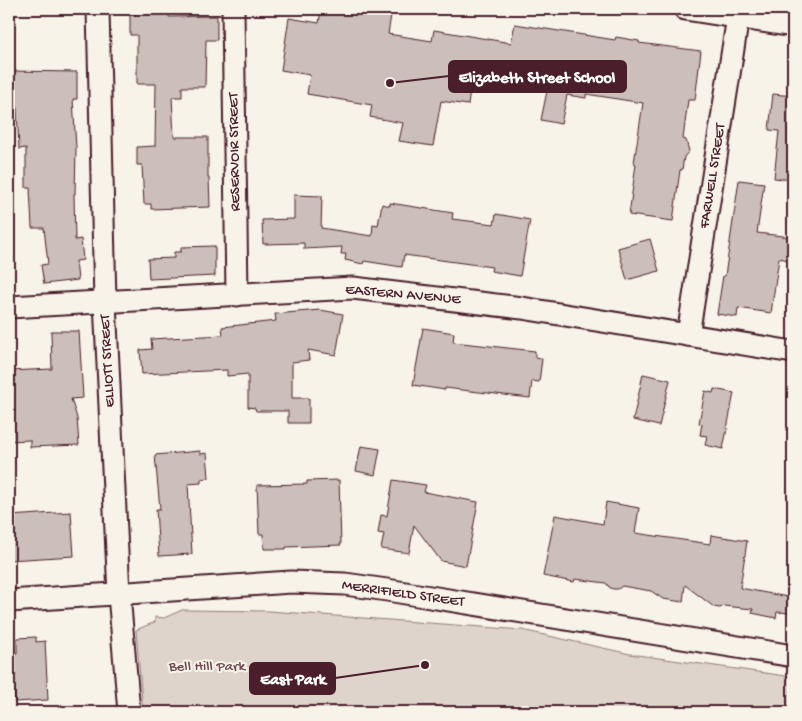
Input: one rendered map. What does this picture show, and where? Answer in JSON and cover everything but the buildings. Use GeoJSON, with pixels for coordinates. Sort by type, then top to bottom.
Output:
{"type":"FeatureCollection","features":[{"type":"Feature","properties":{"kind":"street","name":"ELLIOTT STREET"},"geometry":{"type":"LineString","coordinates":[[98,9],[105,302],[119,594],[129,712]]}},
{"type":"Feature","properties":{"kind":"street","name":"RESERVOIR STREET"},"geometry":{"type":"LineString","coordinates":[[233,9],[237,295]]}},
{"type":"Feature","properties":{"kind":"street"},"geometry":{"type":"LineString","coordinates":[[685,9],[793,26]]}},
{"type":"Feature","properties":{"kind":"street","name":"FARWELL STREET"},"geometry":{"type":"LineString","coordinates":[[688,335],[738,17]]}},
{"type":"Feature","properties":{"kind":"street","name":"EASTERN AVENUE"},"geometry":{"type":"LineString","coordinates":[[9,307],[353,288],[522,308],[793,352]]}},
{"type":"Feature","properties":{"kind":"street","name":"MERRIFIELD STREET"},"geometry":{"type":"LineString","coordinates":[[9,601],[291,582],[345,584],[793,656]]}},
{"type":"Feature","properties":{"kind":"green space","name":"Bell Hill Park"},"geometry":{"type":"Polygon","coordinates":[[[182,610],[269,611],[522,630],[630,654],[793,677],[793,712],[143,712],[136,630],[155,622],[155,617],[164,618],[182,610]]]}},
{"type":"Feature","properties":{"kind":"place","name":"Elizabeth Street School"},"geometry":{"type":"Point","coordinates":[390,83]}},
{"type":"Feature","properties":{"kind":"place","name":"East Park"},"geometry":{"type":"Point","coordinates":[425,665]}}]}
